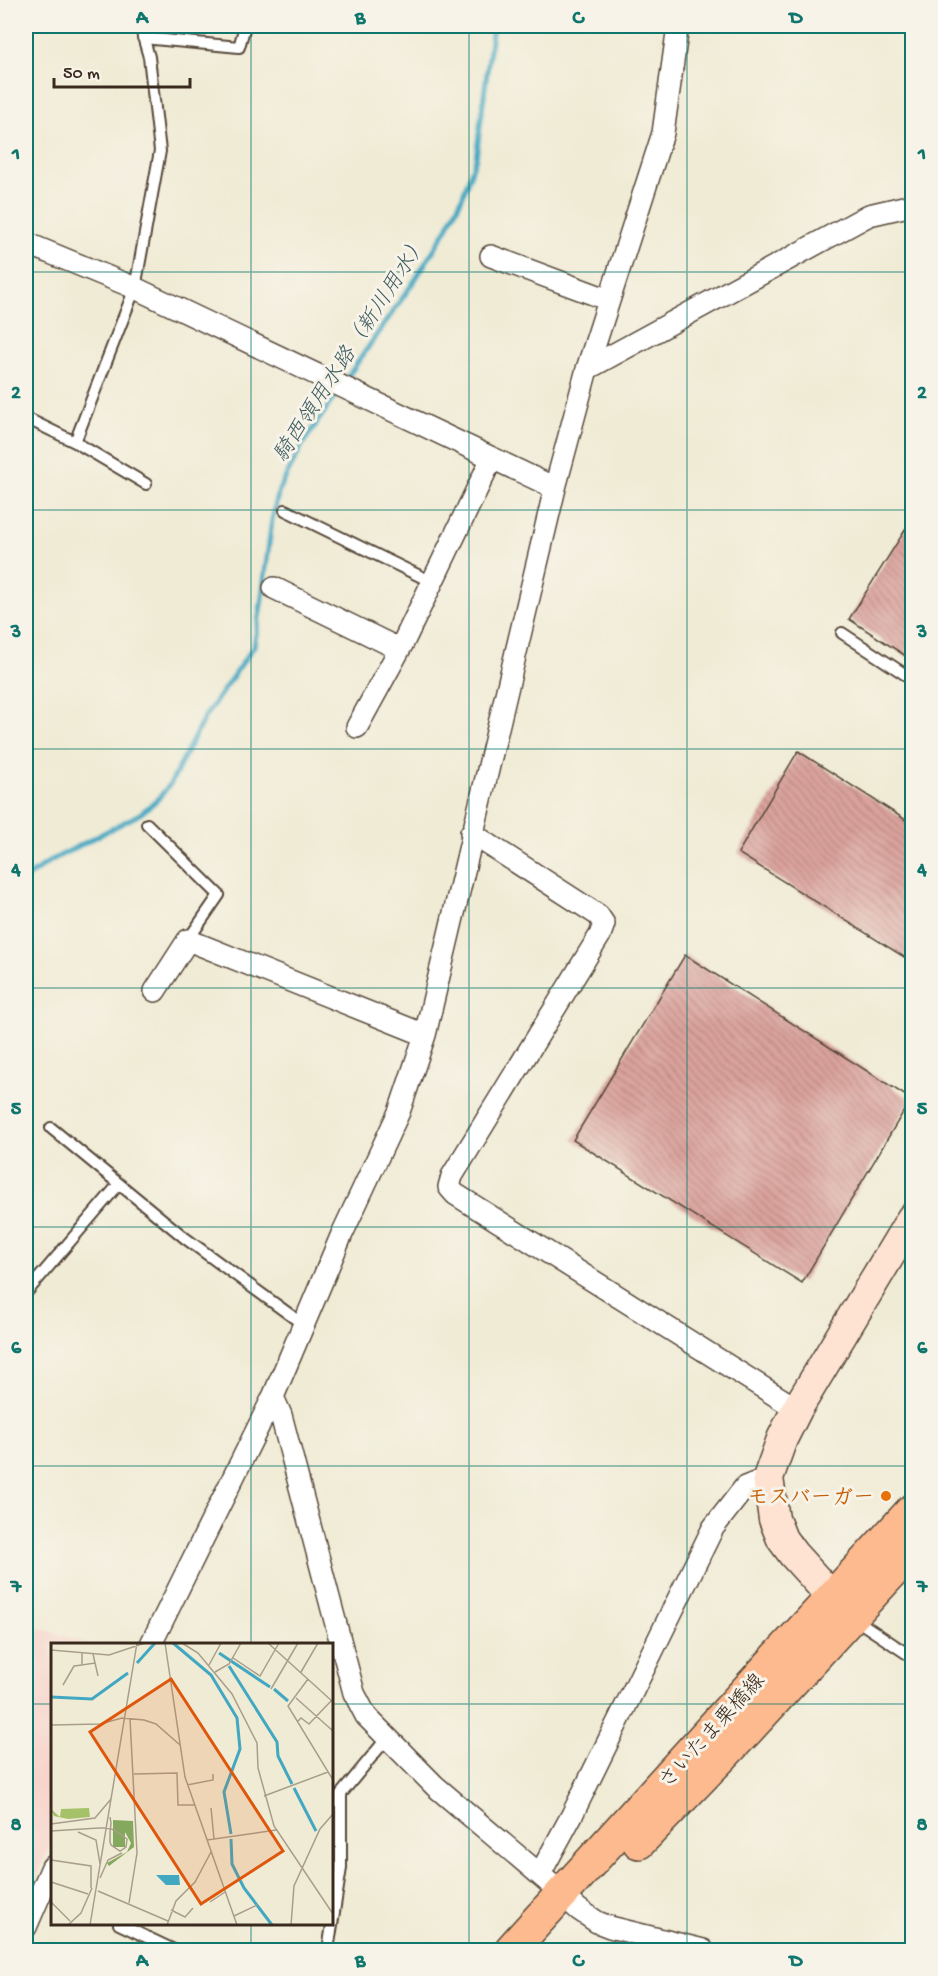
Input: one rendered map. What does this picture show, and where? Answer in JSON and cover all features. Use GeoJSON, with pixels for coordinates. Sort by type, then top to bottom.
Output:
{"type":"FeatureCollection","features":[{"type":"Feature","properties":{"kind":"main road","name":"さいたま栗橋線"},"geometry":{"type":"LineString","coordinates":[[843,1607],[912,1511]]}},
{"type":"Feature","properties":{"kind":"main road","name":"さいたま栗橋線"},"geometry":{"type":"LineString","coordinates":[[511,1950],[560,1893],[843,1607],[912,1550]]}},
{"type":"Feature","properties":{"kind":"main road","name":"さいたま栗橋線"},"geometry":{"type":"LineString","coordinates":[[540,1950],[560,1893]]}},
{"type":"Feature","properties":{"kind":"street"},"geometry":{"type":"LineString","coordinates":[[151,1643],[273,1397],[342,1234],[399,1112],[425,1035],[471,833],[555,488],[587,369],[663,133],[674,26]]}},
{"type":"Feature","properties":{"kind":"street"},"geometry":{"type":"LineString","coordinates":[[587,369],[869,215],[912,205]]}},
{"type":"Feature","properties":{"kind":"street"},"geometry":{"type":"LineString","coordinates":[[26,243],[135,288],[555,488]]}},
{"type":"Feature","properties":{"kind":"street"},"geometry":{"type":"LineString","coordinates":[[491,256],[609,300]]}},
{"type":"Feature","properties":{"kind":"street"},"geometry":{"type":"LineString","coordinates":[[357,728],[399,649],[492,458]]}},
{"type":"Feature","properties":{"kind":"street"},"geometry":{"type":"LineString","coordinates":[[274,588],[399,649]]}},
{"type":"Feature","properties":{"kind":"street"},"geometry":{"type":"LineString","coordinates":[[471,833],[598,915],[604,924],[600,935],[452,1176],[449,1187],[455,1194],[797,1409]]}},
{"type":"Feature","properties":{"kind":"street"},"geometry":{"type":"LineString","coordinates":[[154,991],[188,940],[425,1035]]}},
{"type":"Feature","properties":{"kind":"street"},"geometry":{"type":"LineString","coordinates":[[843,1607],[793,1554],[782,1539],[774,1519],[768,1478],[782,1439],[797,1409],[912,1218]]}},
{"type":"Feature","properties":{"kind":"street"},"geometry":{"type":"LineString","coordinates":[[273,1397],[281,1415],[354,1693],[366,1716],[435,1786],[597,1922],[703,1950]]}},
{"type":"Feature","properties":{"kind":"street"},"geometry":{"type":"LineString","coordinates":[[560,1893],[572,1815],[712,1528],[745,1487],[768,1478]]}},
{"type":"Feature","properties":{"kind":"street"},"geometry":{"type":"LineString","coordinates":[[26,1928],[48,1889],[51,1872]]}},
{"type":"Feature","properties":{"kind":"lane"},"geometry":{"type":"LineString","coordinates":[[75,442],[135,288],[160,152],[148,57],[140,26]]}},
{"type":"Feature","properties":{"kind":"lane"},"geometry":{"type":"LineString","coordinates":[[143,38],[239,47],[245,26]]}},
{"type":"Feature","properties":{"kind":"lane"},"geometry":{"type":"LineString","coordinates":[[26,418],[75,442],[146,484]]}},
{"type":"Feature","properties":{"kind":"lane"},"geometry":{"type":"LineString","coordinates":[[285,510],[432,582]]}},
{"type":"Feature","properties":{"kind":"lane"},"geometry":{"type":"LineString","coordinates":[[842,633],[912,679]]}},
{"type":"Feature","properties":{"kind":"lane"},"geometry":{"type":"LineString","coordinates":[[147,824],[219,895],[188,940]]}},
{"type":"Feature","properties":{"kind":"lane"},"geometry":{"type":"LineString","coordinates":[[51,1128],[185,1238],[304,1324]]}},
{"type":"Feature","properties":{"kind":"lane"},"geometry":{"type":"LineString","coordinates":[[26,1293],[119,1184]]}},
{"type":"Feature","properties":{"kind":"lane"},"geometry":{"type":"LineString","coordinates":[[843,1607],[861,1624],[912,1657]]}},
{"type":"Feature","properties":{"kind":"lane"},"geometry":{"type":"LineString","coordinates":[[333,1918],[341,1868],[341,1794],[387,1738]]}},
{"type":"Feature","properties":{"kind":"lane"},"geometry":{"type":"LineString","coordinates":[[123,1925],[174,1950]]}},
{"type":"Feature","properties":{"kind":"lane"},"geometry":{"type":"LineString","coordinates":[[328,1950],[332,1925]]}},
{"type":"Feature","properties":{"kind":"shaded area"},"geometry":{"type":"Polygon","coordinates":[[[26,1624],[86,1643],[51,1643],[51,1844],[26,1902],[26,1624]]]}},
{"type":"Feature","properties":{"kind":"building"},"geometry":{"type":"Polygon","coordinates":[[[912,519],[912,660],[849,619],[912,519]]]}},
{"type":"Feature","properties":{"kind":"building"},"geometry":{"type":"Polygon","coordinates":[[[798,751],[912,824],[912,962],[738,853],[798,751]]]}},
{"type":"Feature","properties":{"kind":"building"},"geometry":{"type":"Polygon","coordinates":[[[685,955],[911,1099],[802,1283],[573,1140],[685,955]]]}},
{"type":"Feature","properties":{"kind":"waterway","name":"騎西領用水路（新川用水）"},"geometry":{"type":"LineString","coordinates":[[344,382],[415,280],[446,230],[462,198],[476,158],[493,26]]}},
{"type":"Feature","properties":{"kind":"waterway","name":"騎西領用水路（新川用水）"},"geometry":{"type":"LineString","coordinates":[[26,878],[50,861],[140,814],[158,799],[171,783],[204,718],[254,646],[272,520],[279,490],[304,442],[339,390]]}},
{"type":"Feature","properties":{"kind":"place","name":"モスバーガー"},"geometry":{"type":"Point","coordinates":[886,1496]}}]}
